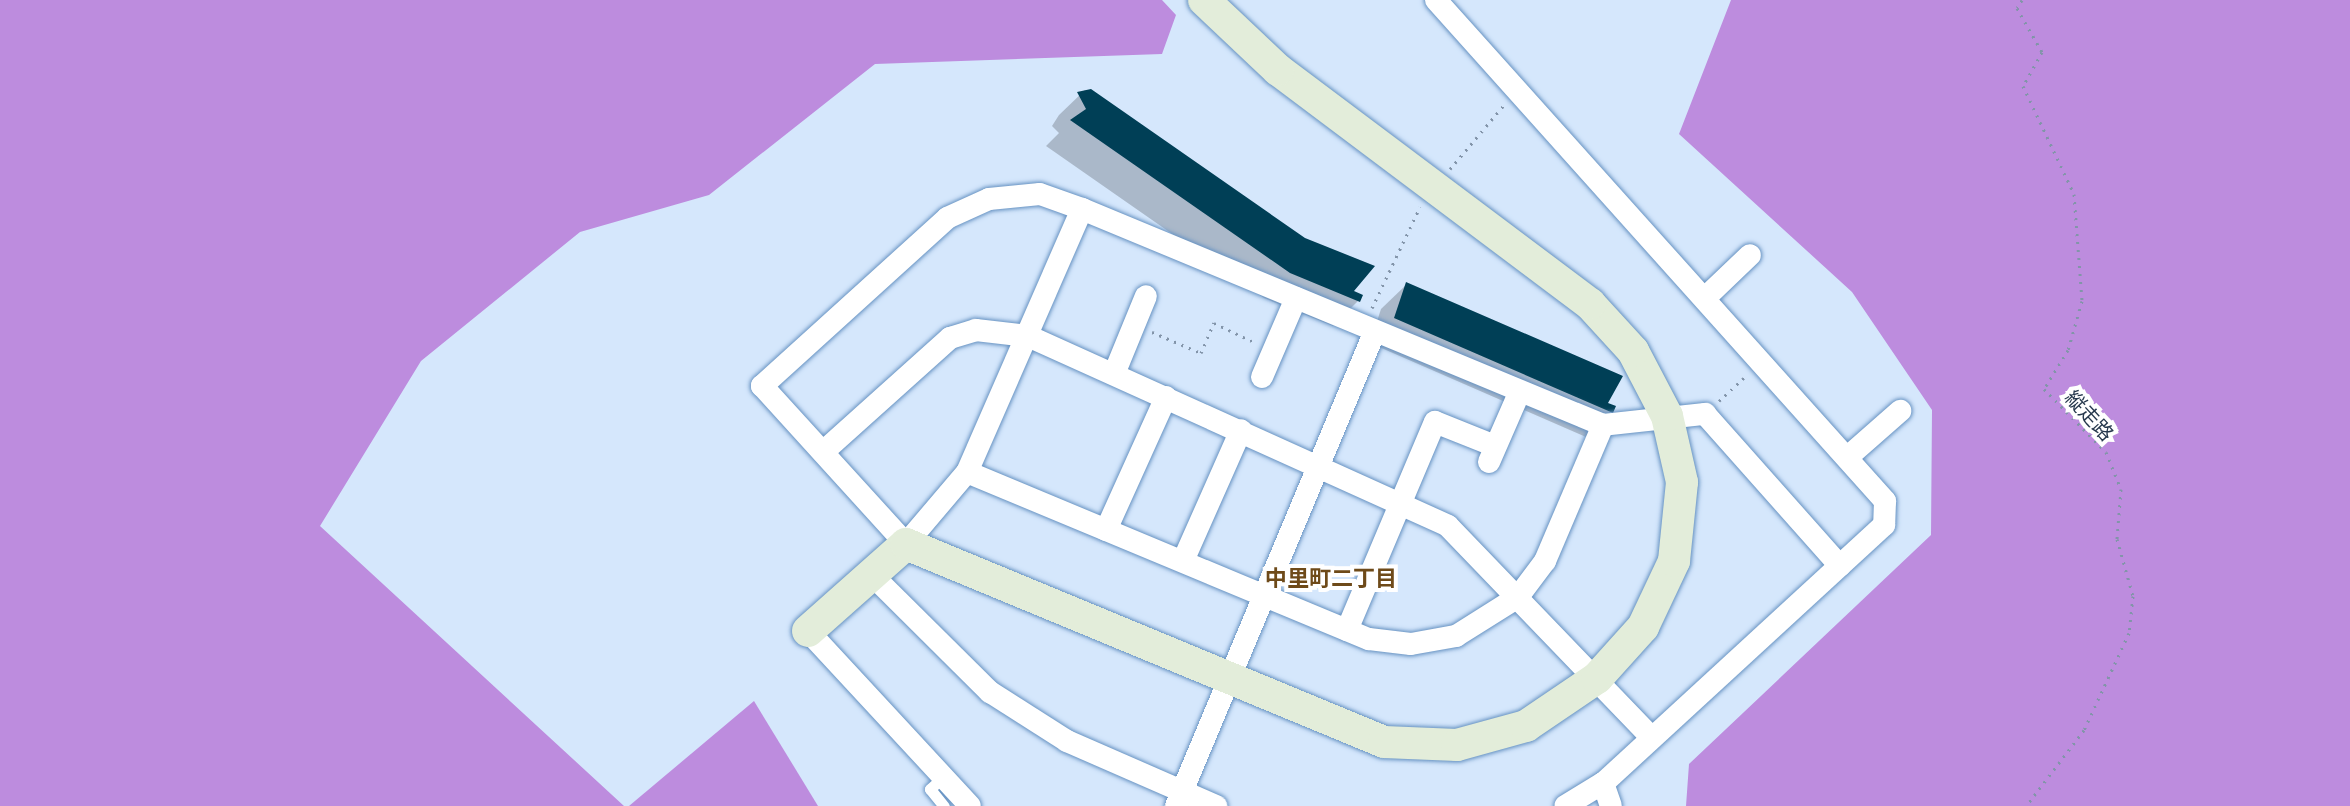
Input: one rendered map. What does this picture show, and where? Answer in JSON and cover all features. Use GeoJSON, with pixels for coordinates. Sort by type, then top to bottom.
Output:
{"type":"FeatureCollection","features":[{"type":"Feature","properties":{"kind":"street"},"geometry":{"type":"LineString","coordinates":[[1204,0],[1278,70],[1590,304],[1633,351],[1667,416],[1682,482],[1674,561],[1643,627],[1597,678],[1526,726],[1457,745],[1384,742],[906,544],[762,386],[947,218],[989,199],[1040,194],[1603,425],[1667,416],[1705,414],[1840,566]]}},
{"type":"Feature","properties":{"kind":"street"},"geometry":{"type":"LineString","coordinates":[[1436,0],[1850,455],[1885,501],[1884,525],[1603,783],[1565,806]]}},
{"type":"Feature","properties":{"kind":"street"},"geometry":{"type":"LineString","coordinates":[[970,806],[941,779],[808,631],[906,544],[967,472],[1082,209]]}},
{"type":"Feature","properties":{"kind":"street"},"geometry":{"type":"LineString","coordinates":[[1705,298],[1750,255]]}},
{"type":"Feature","properties":{"kind":"street"},"geometry":{"type":"LineString","coordinates":[[1114,374],[1146,296]]}},
{"type":"Feature","properties":{"kind":"street"},"geometry":{"type":"LineString","coordinates":[[1262,377],[1296,298]]}},
{"type":"Feature","properties":{"kind":"street"},"geometry":{"type":"LineString","coordinates":[[823,452],[950,338],[976,330],[1028,336],[1402,501],[1448,526],[1652,738]]}},
{"type":"Feature","properties":{"kind":"street"},"geometry":{"type":"LineString","coordinates":[[1179,799],[1322,465],[1375,331]]}},
{"type":"Feature","properties":{"kind":"street"},"geometry":{"type":"LineString","coordinates":[[1347,630],[1435,422],[1492,454],[1520,391]]}},
{"type":"Feature","properties":{"kind":"street"},"geometry":{"type":"LineString","coordinates":[[1106,530],[1166,397]]}},
{"type":"Feature","properties":{"kind":"street"},"geometry":{"type":"LineString","coordinates":[[1850,455],[1900,411]]}},
{"type":"Feature","properties":{"kind":"street"},"geometry":{"type":"LineString","coordinates":[[967,472],[1369,639],[1426,641],[1456,636],[1518,597],[1545,561],[1603,425]]}},
{"type":"Feature","properties":{"kind":"street"},"geometry":{"type":"LineString","coordinates":[[1183,561],[1241,430]]}},
{"type":"Feature","properties":{"kind":"street"},"geometry":{"type":"LineString","coordinates":[[871,574],[990,692],[1067,741],[1179,799],[1216,806]]}},
{"type":"Feature","properties":{"kind":"street"},"geometry":{"type":"LineString","coordinates":[[1603,783],[1611,806]]}},
{"type":"Feature","properties":{"kind":"lane"},"geometry":{"type":"LineString","coordinates":[[941,779],[930,789],[944,806]]}},
{"type":"Feature","properties":{"kind":"path","name":"縦走路"},"geometry":{"type":"LineString","coordinates":[[2022,0],[2017,8],[2042,52],[2023,86],[2074,194],[2082,301],[2068,350],[2044,389],[2106,452],[2121,489],[2117,539],[2133,596],[2129,633],[2084,730],[2026,806]]}},
{"type":"Feature","properties":{"kind":"path"},"geometry":{"type":"LineString","coordinates":[[1134,324],[1201,353],[1214,323],[1273,351]]}},
{"type":"Feature","properties":{"kind":"path"},"geometry":{"type":"LineString","coordinates":[[1705,414],[1762,361]]}},
{"type":"Feature","properties":{"kind":"shaded area"},"geometry":{"type":"Polygon","coordinates":[[[0,0],[1162,0],[1176,15],[1162,54],[875,64],[709,195],[580,232],[421,361],[320,526],[624,806],[0,806],[0,0]]]}},
{"type":"Feature","properties":{"kind":"shaded area"},"geometry":{"type":"Polygon","coordinates":[[[1731,0],[2350,0],[2350,806],[1686,806],[1689,764],[1931,535],[1932,410],[1852,292],[1679,134],[1731,0]]]}},
{"type":"Feature","properties":{"kind":"shaded area"},"geometry":{"type":"Polygon","coordinates":[[[754,701],[818,806],[629,806],[754,701]]]}},
{"type":"Feature","properties":{"kind":"building"},"geometry":{"type":"Polygon","coordinates":[[[1091,89],[1305,238],[1375,266],[1354,291],[1363,295],[1360,302],[1290,273],[1070,120],[1086,109],[1077,92],[1091,89]]]}},
{"type":"Feature","properties":{"kind":"building"},"geometry":{"type":"Polygon","coordinates":[[[1406,282],[1623,376],[1608,403],[1616,406],[1613,413],[1394,318],[1406,282]]]}},
{"type":"Feature","properties":{"kind":"district","name":"中里町二丁目"},"geometry":{"type":"Point","coordinates":[1331,579]}}]}
